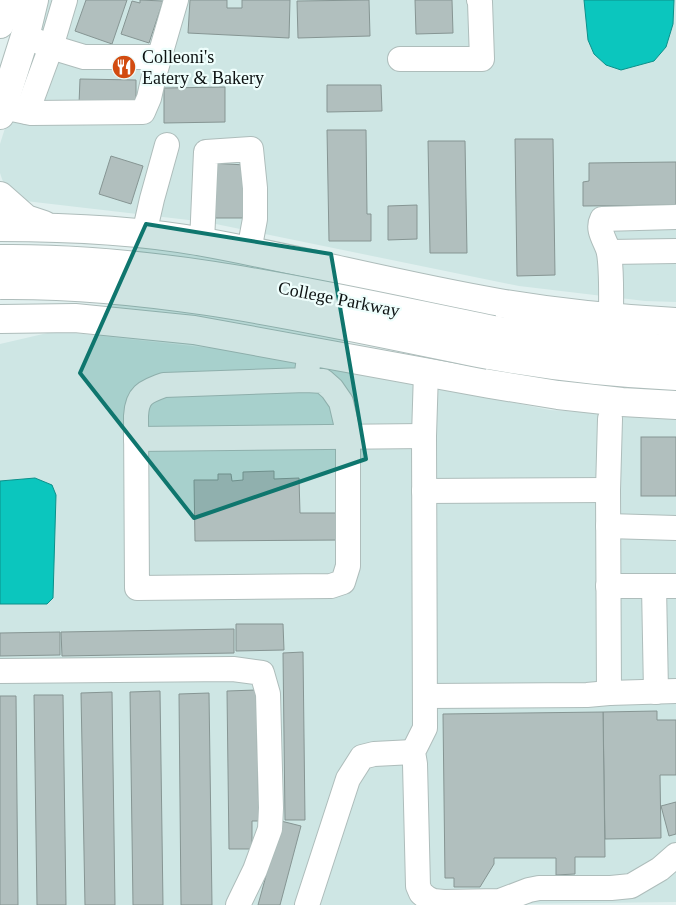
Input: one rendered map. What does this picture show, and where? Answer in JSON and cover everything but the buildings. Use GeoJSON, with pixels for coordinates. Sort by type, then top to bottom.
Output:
{"type":"FeatureCollection","features":[{"type":"Feature","properties":{"kind":"main road"},"geometry":{"type":"LineString","coordinates":[[10,111],[34,0]]}},
{"type":"Feature","properties":{"kind":"main road"},"geometry":{"type":"LineString","coordinates":[[0,196],[26,219],[61,228]]}},
{"type":"Feature","properties":{"kind":"main road"},"geometry":{"type":"LineString","coordinates":[[0,227],[61,228],[144,234],[202,242],[499,303],[612,317],[676,322]]}},
{"type":"Feature","properties":{"kind":"main road"},"geometry":{"type":"LineString","coordinates":[[0,242],[61,228]]}},
{"type":"Feature","properties":{"kind":"main road"},"geometry":{"type":"LineString","coordinates":[[59,318],[61,311],[46,291],[43,280],[45,263],[50,251],[62,236],[61,228]]}},
{"type":"Feature","properties":{"kind":"main road","name":"College Parkway"},"geometry":{"type":"LineString","coordinates":[[0,259],[103,262],[241,279],[491,343],[548,365],[676,376]]}},
{"type":"Feature","properties":{"kind":"main road","name":"College Parkway"},"geometry":{"type":"LineString","coordinates":[[0,285],[89,288],[170,295],[491,343],[605,345],[676,349]]}},
{"type":"Feature","properties":{"kind":"main road"},"geometry":{"type":"LineString","coordinates":[[5,319],[59,318],[194,330],[558,395],[622,402],[676,405]]}},
{"type":"Feature","properties":{"kind":"lane"},"geometry":{"type":"LineString","coordinates":[[10,111],[51,47],[64,0]]}},
{"type":"Feature","properties":{"kind":"lane"},"geometry":{"type":"LineString","coordinates":[[10,111],[143,112],[149,98],[176,0]]}},
{"type":"Feature","properties":{"kind":"lane"},"geometry":{"type":"LineString","coordinates":[[400,59],[482,59],[479,0]]}},
{"type":"Feature","properties":{"kind":"lane"},"geometry":{"type":"LineString","coordinates":[[25,36],[51,47],[84,57],[157,66]]}},
{"type":"Feature","properties":{"kind":"lane"},"geometry":{"type":"LineString","coordinates":[[144,234],[167,145]]}},
{"type":"Feature","properties":{"kind":"lane"},"geometry":{"type":"LineString","coordinates":[[202,242],[206,152],[251,149],[255,188],[255,219],[249,251]]}},
{"type":"Feature","properties":{"kind":"lane"},"geometry":{"type":"LineString","coordinates":[[612,317],[609,252],[602,239],[600,222],[602,220],[676,217]]}},
{"type":"Feature","properties":{"kind":"lane"},"geometry":{"type":"LineString","coordinates":[[609,252],[676,251]]}},
{"type":"Feature","properties":{"kind":"lane"},"geometry":{"type":"LineString","coordinates":[[306,380],[310,350]]}},
{"type":"Feature","properties":{"kind":"lane"},"geometry":{"type":"LineString","coordinates":[[426,372],[424,436],[425,728],[412,752],[418,886],[421,893],[433,901],[500,901],[538,888],[611,888],[631,886],[660,869],[676,855]]}},
{"type":"Feature","properties":{"kind":"lane"},"geometry":{"type":"LineString","coordinates":[[323,381],[332,389],[341,402],[348,436],[348,566],[343,582],[330,586],[137,588],[136,405],[140,397],[164,385],[323,381]]}},
{"type":"Feature","properties":{"kind":"lane"},"geometry":{"type":"LineString","coordinates":[[609,693],[608,490],[610,419]]}},
{"type":"Feature","properties":{"kind":"lane"},"geometry":{"type":"LineString","coordinates":[[136,439],[424,436]]}},
{"type":"Feature","properties":{"kind":"lane"},"geometry":{"type":"LineString","coordinates":[[424,491],[608,490]]}},
{"type":"Feature","properties":{"kind":"lane"},"geometry":{"type":"LineString","coordinates":[[608,526],[676,528]]}},
{"type":"Feature","properties":{"kind":"lane"},"geometry":{"type":"LineString","coordinates":[[425,696],[587,695],[666,692],[665,586],[608,586]]}},
{"type":"Feature","properties":{"kind":"lane"},"geometry":{"type":"LineString","coordinates":[[0,671],[233,669],[262,673],[268,694],[270,829],[255,870],[238,905]]}},
{"type":"Feature","properties":{"kind":"lane"},"geometry":{"type":"LineString","coordinates":[[307,905],[348,779],[356,764],[362,757],[374,754],[412,752]]}},
{"type":"Feature","properties":{"kind":"highlighted area"},"geometry":{"type":"Polygon","coordinates":[[[146,224],[331,254],[366,459],[194,518],[80,373],[146,224]]]}},
{"type":"Feature","properties":{"kind":"shaded area"},"geometry":{"type":"Polygon","coordinates":[[[43,0],[584,0],[588,40],[594,53],[606,65],[673,24],[674,0],[676,0],[676,302],[645,301],[519,286],[206,222],[17,200],[6,188],[0,173],[0,144],[34,36],[43,0]]]}},
{"type":"Feature","properties":{"kind":"shaded area"},"geometry":{"type":"Polygon","coordinates":[[[56,331],[265,354],[550,410],[614,414],[676,414],[676,902],[429,905],[0,905],[0,604],[47,604],[35,478],[0,481],[0,344],[56,331]]]}},
{"type":"Feature","properties":{"kind":"water"},"geometry":{"type":"Polygon","coordinates":[[[584,0],[674,0],[673,24],[666,47],[654,61],[621,70],[606,65],[594,54],[588,40],[584,0]]]}},
{"type":"Feature","properties":{"kind":"water"},"geometry":{"type":"Polygon","coordinates":[[[35,478],[52,485],[56,495],[53,598],[47,604],[0,604],[0,481],[35,478]]]}},
{"type":"Feature","properties":{"kind":"place","name":"Colleoni's Eatery & Bakery"},"geometry":{"type":"Point","coordinates":[124,67]}}]}
